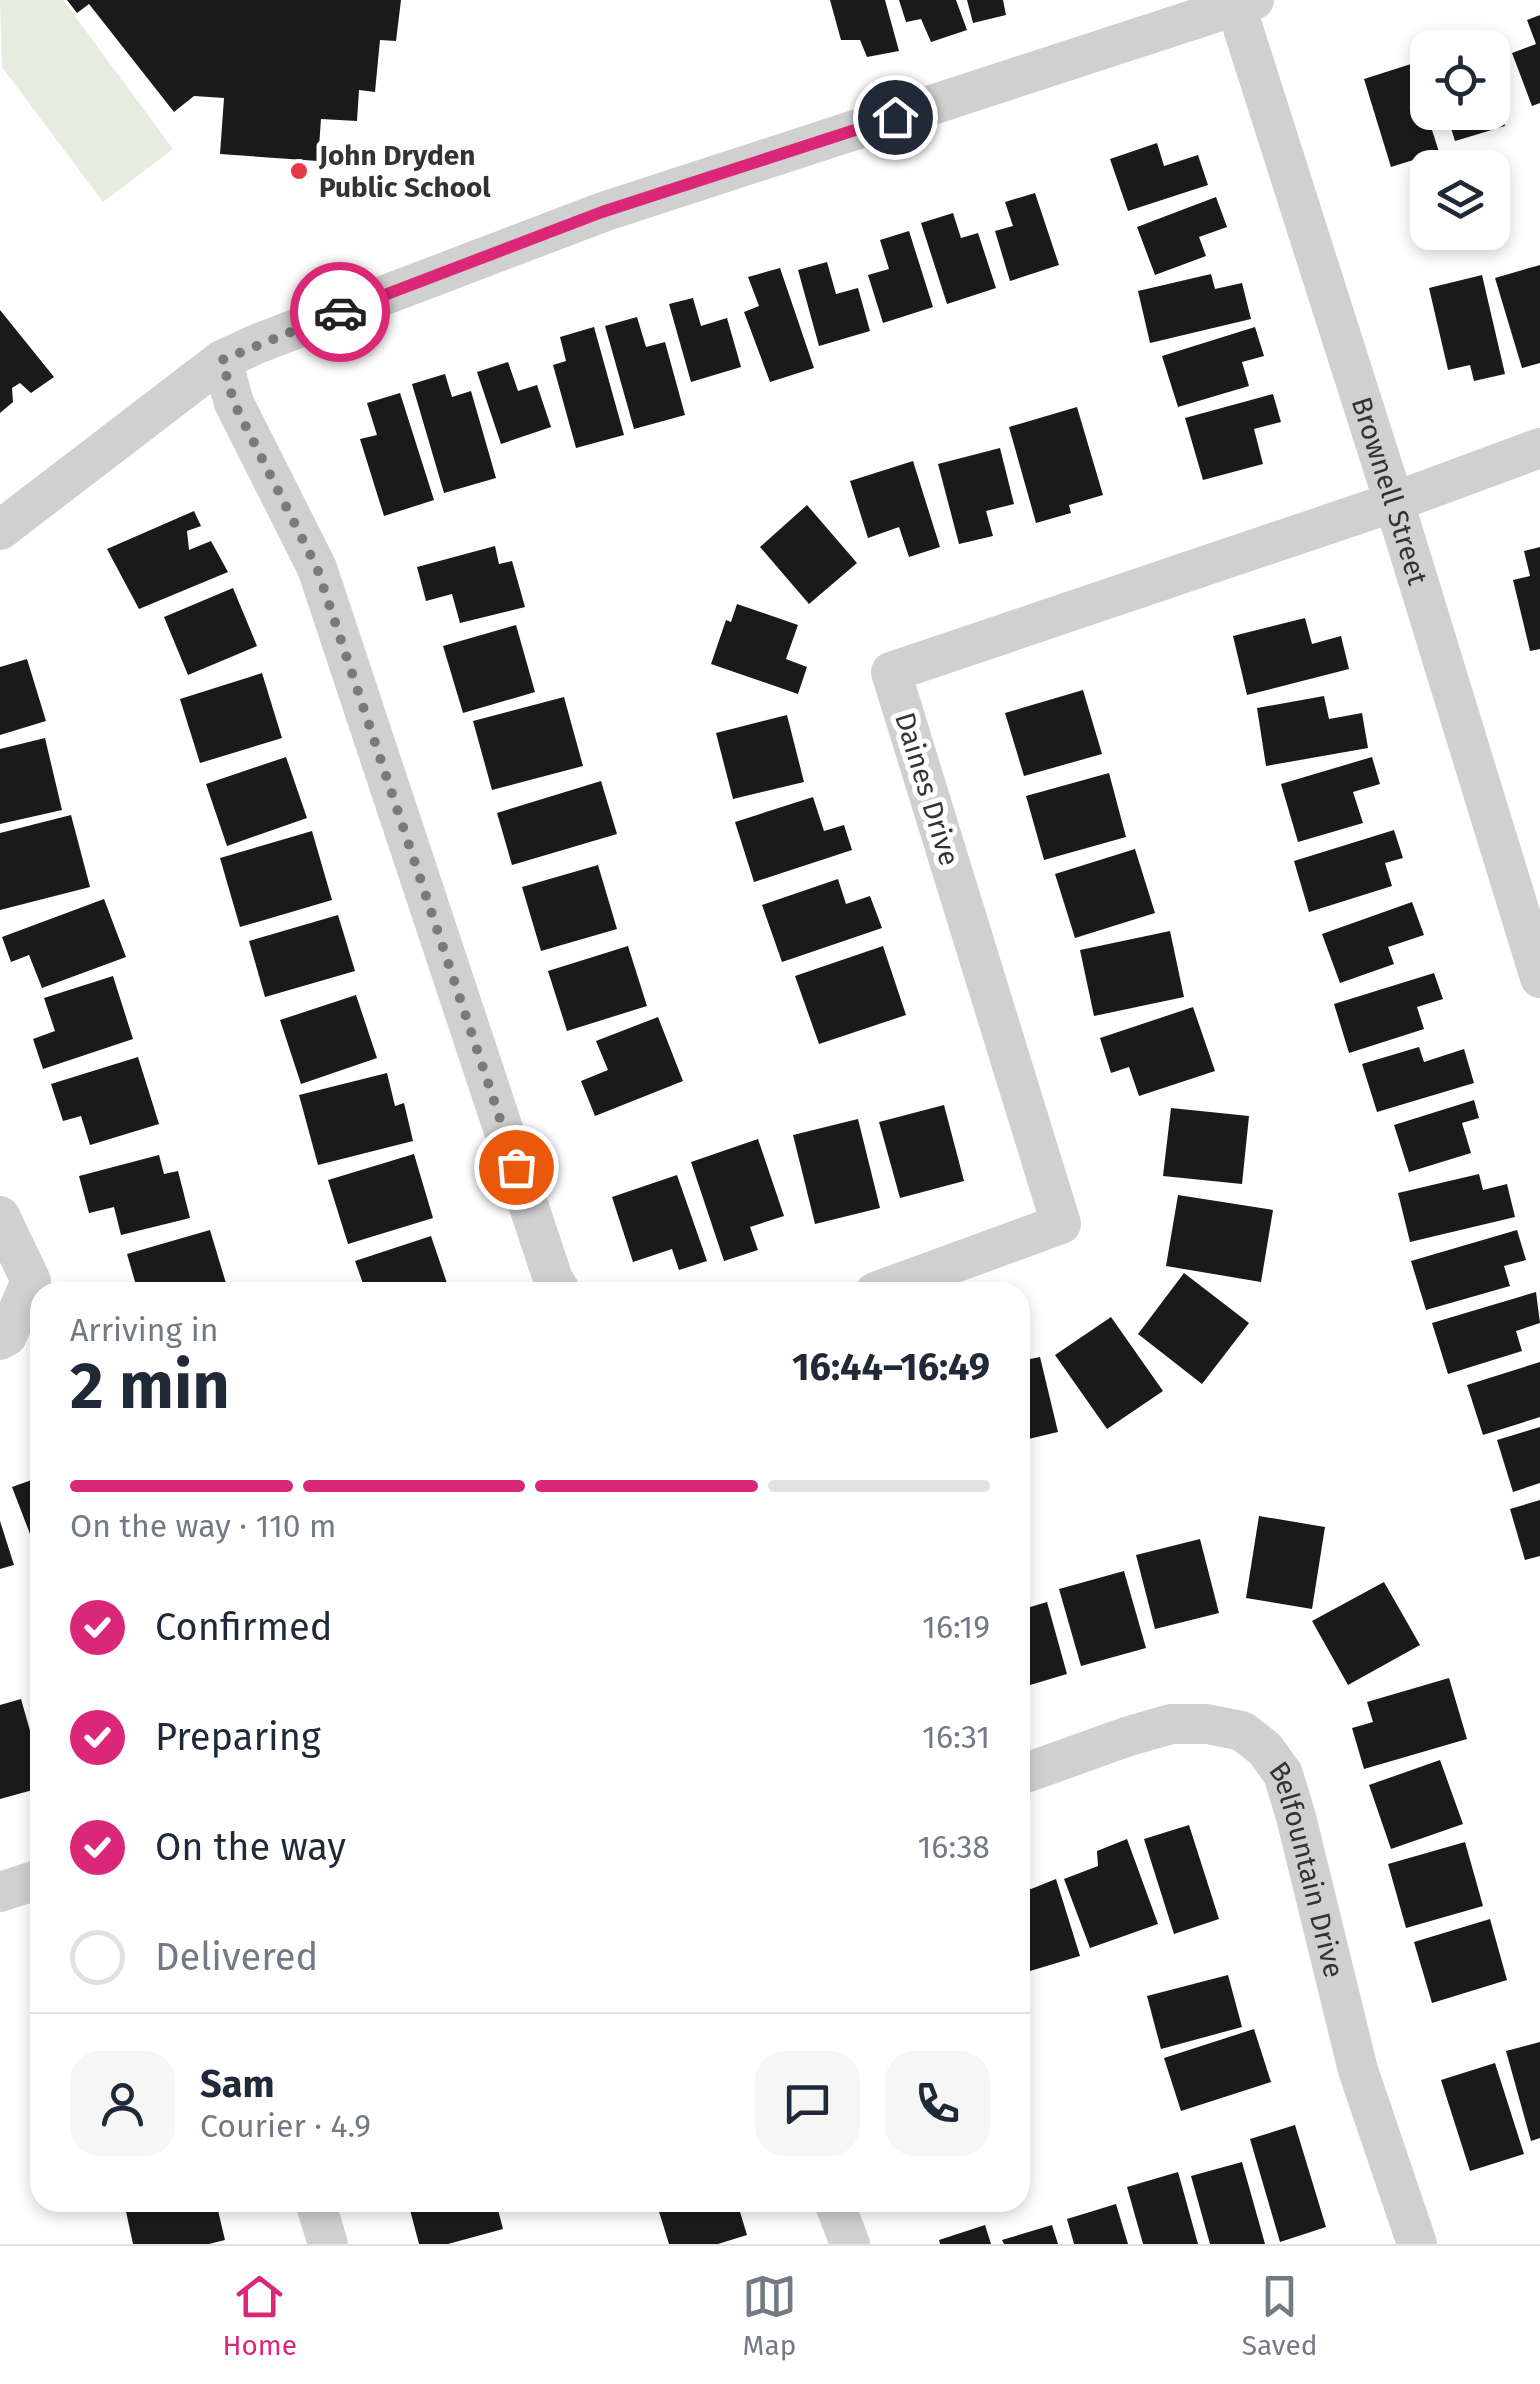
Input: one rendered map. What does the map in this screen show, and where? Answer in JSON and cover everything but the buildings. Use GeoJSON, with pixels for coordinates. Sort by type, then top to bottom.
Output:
{"type":"FeatureCollection","features":[{"type":"Feature","properties":{"kind":"street"},"geometry":{"type":"LineString","coordinates":[[0,530],[222,360],[275,337],[602,212],[1241,2]]}},
{"type":"Feature","properties":{"kind":"street","name":"Brownell Street"},"geometry":{"type":"LineString","coordinates":[[1241,2],[1540,978]]}},
{"type":"Feature","properties":{"kind":"street"},"geometry":{"type":"LineString","coordinates":[[222,360],[234,403],[317,568],[554,1282]]}},
{"type":"Feature","properties":{"kind":"street"},"geometry":{"type":"LineString","coordinates":[[1394,502],[1540,448]]}},
{"type":"Feature","properties":{"kind":"street","name":"Daines Drive"},"geometry":{"type":"LineString","coordinates":[[902,1282],[1061,1224],[891,672],[1394,502]]}},
{"type":"Feature","properties":{"kind":"street"},"geometry":{"type":"LineString","coordinates":[[0,1216],[31,1282]]}},
{"type":"Feature","properties":{"kind":"street"},"geometry":{"type":"LineString","coordinates":[[0,1340],[8,1336],[30,1283]]}},
{"type":"Feature","properties":{"kind":"street","name":"Belfountain Drive"},"geometry":{"type":"LineString","coordinates":[[1030,1772],[1171,1724],[1207,1724],[1242,1730],[1265,1749],[1282,1774],[1296,1817],[1358,2070],[1417,2244]]}},
{"type":"Feature","properties":{"kind":"street"},"geometry":{"type":"LineString","coordinates":[[0,1892],[30,1882]]}},
{"type":"Feature","properties":{"kind":"street"},"geometry":{"type":"LineString","coordinates":[[318,2212],[328,2244]]}},
{"type":"Feature","properties":{"kind":"street"},"geometry":{"type":"LineString","coordinates":[[838,2212],[850,2244]]}},
{"type":"Feature","properties":{"kind":"shaded area"},"geometry":{"type":"Polygon","coordinates":[[[0,0],[63,0],[173,149],[103,202],[2,67],[0,0]]]}},
{"type":"Feature","properties":{"kind":"way so far"},"geometry":{"type":"LineString","coordinates":[[340,312],[222,360],[234,403],[317,568],[516,1167]]}},
{"type":"Feature","properties":{"kind":"place","name":"John Dryden Public School"},"geometry":{"type":"Point","coordinates":[299,171]}},
{"type":"Feature","properties":{"kind":"route"},"geometry":{"type":"LineString","coordinates":[[340,312],[602,212],[895,117]]}}]}
